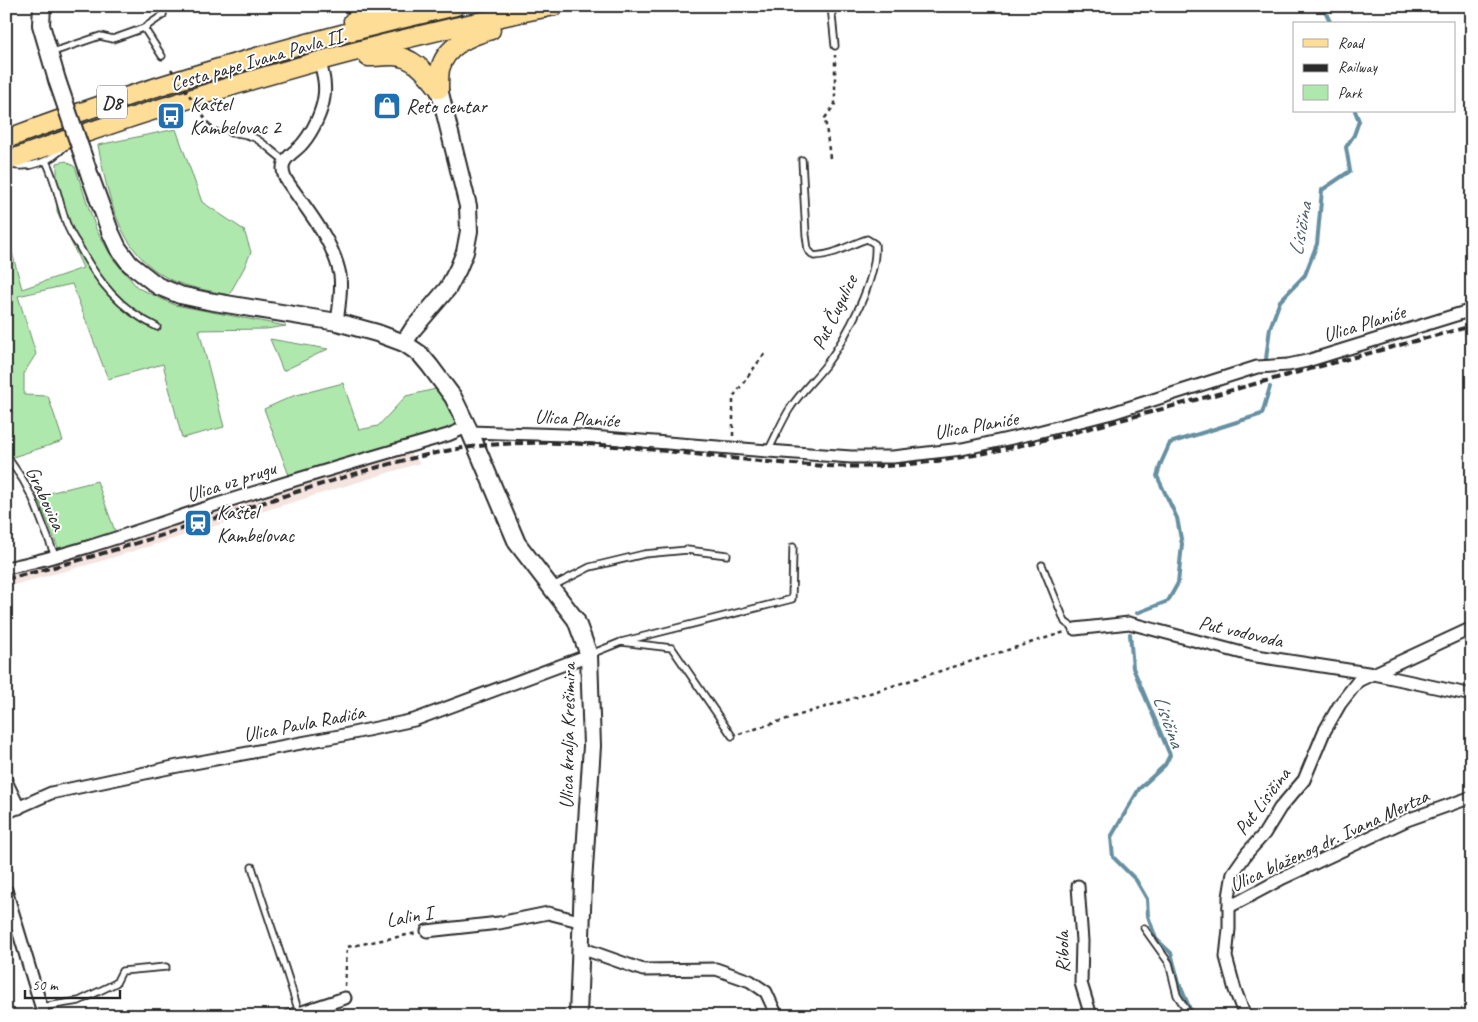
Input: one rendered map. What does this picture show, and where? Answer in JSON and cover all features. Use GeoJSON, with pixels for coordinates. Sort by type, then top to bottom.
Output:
{"type":"FeatureCollection","features":[{"type":"Feature","properties":{"kind":"main road"},"geometry":{"type":"LineString","coordinates":[[330,38],[352,22],[382,12],[390,6]]}},
{"type":"Feature","properties":{"kind":"main road","name":"Cesta pape Ivana Pavla II."},"geometry":{"type":"LineString","coordinates":[[6,139],[107,103],[218,68],[456,6]]}},
{"type":"Feature","properties":{"kind":"main road","name":"Cesta pape Ivana Pavla II."},"geometry":{"type":"LineString","coordinates":[[6,163],[73,138],[237,85],[351,53],[555,6]]}},
{"type":"Feature","properties":{"kind":"main road"},"geometry":{"type":"LineString","coordinates":[[439,89],[440,69],[445,58],[454,48],[464,39],[494,30],[514,14]]}},
{"type":"Feature","properties":{"kind":"main road"},"geometry":{"type":"LineString","coordinates":[[351,53],[365,57],[393,56],[405,58],[418,65],[427,73],[439,89]]}},
{"type":"Feature","properties":{"kind":"street","name":"Ulica kralja Krešimira"},"geometry":{"type":"LineString","coordinates":[[42,6],[41,25],[57,80],[110,230],[118,248],[130,264],[158,286],[180,295],[208,302],[337,322],[404,343],[420,354],[442,380],[453,397],[517,543],[576,620],[590,655],[592,746],[583,883],[578,1016]]}},
{"type":"Feature","properties":{"kind":"street"},"geometry":{"type":"LineString","coordinates":[[320,62],[325,82],[320,112],[303,143],[285,161],[283,172],[285,178],[327,240],[333,254],[340,275],[341,290],[337,322]]}},
{"type":"Feature","properties":{"kind":"street"},"geometry":{"type":"LineString","coordinates":[[404,343],[413,329],[448,288],[465,252],[469,231],[468,206],[439,89]]}},
{"type":"Feature","properties":{"kind":"street","name":"Ulica Planiće"},"geometry":{"type":"LineString","coordinates":[[468,430],[566,435],[851,457],[893,457],[962,449],[1030,434],[1112,412],[1257,366],[1288,365],[1306,361],[1472,310]]}},
{"type":"Feature","properties":{"kind":"street","name":"Ulica uz prugu"},"geometry":{"type":"LineString","coordinates":[[6,568],[55,556],[286,482],[448,434],[468,430]]}},
{"type":"Feature","properties":{"kind":"street","name":"Put vodovoda"},"geometry":{"type":"LineString","coordinates":[[1075,629],[1129,622],[1250,655],[1374,674],[1472,695]]}},
{"type":"Feature","properties":{"kind":"street","name":"Put Lisičina"},"geometry":{"type":"LineString","coordinates":[[1245,1016],[1235,990],[1226,956],[1229,929],[1229,897],[1233,872],[1264,834],[1280,808],[1304,780],[1324,732],[1340,704],[1358,681],[1472,628]]}},
{"type":"Feature","properties":{"kind":"street","name":"Ulica Pavla Radića"},"geometry":{"type":"LineString","coordinates":[[6,813],[51,793],[414,720],[590,655]]}},
{"type":"Feature","properties":{"kind":"street"},"geometry":{"type":"LineString","coordinates":[[6,781],[19,808]]}},
{"type":"Feature","properties":{"kind":"street","name":"Ulica blaženog dr. Ivana Mertza"},"geometry":{"type":"LineString","coordinates":[[1229,907],[1283,878],[1407,820],[1472,797]]}},
{"type":"Feature","properties":{"kind":"street","name":"Ribola"},"geometry":{"type":"LineString","coordinates":[[1078,886],[1082,941],[1082,983],[1091,1016]]}},
{"type":"Feature","properties":{"kind":"street"},"geometry":{"type":"LineString","coordinates":[[6,890],[42,1012]]}},
{"type":"Feature","properties":{"kind":"street","name":"Lalin I"},"geometry":{"type":"LineString","coordinates":[[427,931],[499,923],[548,913],[583,922]]}},
{"type":"Feature","properties":{"kind":"street"},"geometry":{"type":"LineString","coordinates":[[580,948],[643,970],[716,969],[750,981],[766,992],[777,1016]]}},
{"type":"Feature","properties":{"kind":"street"},"geometry":{"type":"LineString","coordinates":[[295,1014],[345,998]]}},
{"type":"Feature","properties":{"kind":"lane"},"geometry":{"type":"LineString","coordinates":[[49,53],[100,36],[113,39],[144,28],[162,15],[164,6]]}},
{"type":"Feature","properties":{"kind":"lane"},"geometry":{"type":"LineString","coordinates":[[831,6],[835,46]]}},
{"type":"Feature","properties":{"kind":"lane"},"geometry":{"type":"LineString","coordinates":[[144,28],[162,56]]}},
{"type":"Feature","properties":{"kind":"lane"},"geometry":{"type":"LineString","coordinates":[[6,129],[25,132]]}},
{"type":"Feature","properties":{"kind":"lane"},"geometry":{"type":"LineString","coordinates":[[231,133],[243,133],[257,137],[268,149],[285,161]]}},
{"type":"Feature","properties":{"kind":"lane"},"geometry":{"type":"LineString","coordinates":[[6,163],[28,166],[46,161],[59,153],[73,138]]}},
{"type":"Feature","properties":{"kind":"lane","name":"Put Čugulice"},"geometry":{"type":"LineString","coordinates":[[768,451],[788,410],[836,350],[864,298],[876,257],[875,244],[867,239],[852,244],[839,252],[825,256],[814,256],[808,250],[802,160]]}},
{"type":"Feature","properties":{"kind":"lane"},"geometry":{"type":"LineString","coordinates":[[46,161],[52,174],[66,224],[89,266],[110,294],[138,318],[157,327]]}},
{"type":"Feature","properties":{"kind":"lane","name":"Grabovica"},"geometry":{"type":"LineString","coordinates":[[6,455],[23,480],[55,556]]}},
{"type":"Feature","properties":{"kind":"lane"},"geometry":{"type":"LineString","coordinates":[[590,655],[621,642],[792,599],[793,547]]}},
{"type":"Feature","properties":{"kind":"lane"},"geometry":{"type":"LineString","coordinates":[[551,587],[590,566],[644,554],[687,550],[727,555]]}},
{"type":"Feature","properties":{"kind":"lane"},"geometry":{"type":"LineString","coordinates":[[1042,565],[1065,622],[1075,629]]}},
{"type":"Feature","properties":{"kind":"lane"},"geometry":{"type":"LineString","coordinates":[[621,642],[672,648],[732,736]]}},
{"type":"Feature","properties":{"kind":"lane"},"geometry":{"type":"LineString","coordinates":[[252,867],[271,928],[283,956],[295,1014]]}},
{"type":"Feature","properties":{"kind":"lane"},"geometry":{"type":"LineString","coordinates":[[1144,928],[1169,963],[1177,996],[1190,1016]]}},
{"type":"Feature","properties":{"kind":"lane"},"geometry":{"type":"LineString","coordinates":[[42,1012],[79,1000],[116,983],[122,970],[166,967]]}},
{"type":"Feature","properties":{"kind":"path"},"geometry":{"type":"LineString","coordinates":[[830,158],[825,118],[835,104],[835,46]]}},
{"type":"Feature","properties":{"kind":"path"},"geometry":{"type":"LineString","coordinates":[[171,69],[209,124],[217,129],[231,133]]}},
{"type":"Feature","properties":{"kind":"path"},"geometry":{"type":"LineString","coordinates":[[733,448],[733,397],[765,353]]}},
{"type":"Feature","properties":{"kind":"path"},"geometry":{"type":"LineString","coordinates":[[732,736],[1075,629]]}},
{"type":"Feature","properties":{"kind":"path","name":"Lalin I"},"geometry":{"type":"LineString","coordinates":[[345,998],[348,948],[427,931]]}},
{"type":"Feature","properties":{"kind":"shaded area"},"geometry":{"type":"Polygon","coordinates":[[[405,449],[420,463],[98,562],[6,587],[6,572],[405,449]]]}},
{"type":"Feature","properties":{"kind":"green space"},"geometry":{"type":"Polygon","coordinates":[[[176,129],[202,202],[244,230],[251,252],[229,295],[175,282],[152,268],[138,254],[127,238],[111,203],[98,145],[176,129]]]}},
{"type":"Feature","properties":{"kind":"green space"},"geometry":{"type":"Polygon","coordinates":[[[66,161],[75,167],[96,229],[113,259],[138,288],[175,305],[286,326],[266,329],[199,330],[224,427],[182,438],[163,364],[108,379],[72,284],[18,296],[36,354],[24,373],[24,395],[48,396],[63,441],[13,457],[6,446],[6,395],[9,392],[6,384],[6,230],[22,289],[83,268],[57,211],[57,163],[66,161]]]}},
{"type":"Feature","properties":{"kind":"green space"},"geometry":{"type":"Polygon","coordinates":[[[270,339],[328,349],[283,371],[270,339]]]}},
{"type":"Feature","properties":{"kind":"green space"},"geometry":{"type":"Polygon","coordinates":[[[343,383],[359,430],[378,426],[406,396],[440,388],[457,423],[456,426],[290,478],[264,409],[293,396],[343,383]]]}},
{"type":"Feature","properties":{"kind":"green space"},"geometry":{"type":"Polygon","coordinates":[[[97,481],[116,534],[59,550],[37,496],[97,481]]]}},
{"type":"Feature","properties":{"kind":"waterway","name":"Lisičina"},"geometry":{"type":"LineString","coordinates":[[1323,6],[1330,22]]}},
{"type":"Feature","properties":{"kind":"waterway","name":"Lisičina"},"geometry":{"type":"LineString","coordinates":[[1266,359],[1270,328],[1280,301],[1305,275],[1317,244],[1322,190],[1350,171],[1346,147],[1354,135],[1359,121],[1355,112]]}},
{"type":"Feature","properties":{"kind":"waterway"},"geometry":{"type":"LineString","coordinates":[[1137,613],[1168,601],[1178,583],[1182,544],[1177,518],[1157,476],[1170,443],[1262,414],[1270,387]]}},
{"type":"Feature","properties":{"kind":"waterway","name":"Lisičina"},"geometry":{"type":"LineString","coordinates":[[1130,634],[1133,668],[1170,755],[1165,765],[1139,789],[1111,837],[1113,857],[1136,880],[1147,899],[1148,916],[1156,939],[1171,953],[1179,983],[1190,1009],[1197,1016]]}},
{"type":"Feature","properties":{"kind":"railway"},"geometry":{"type":"LineString","coordinates":[[6,579],[115,550],[379,467],[463,448],[515,443],[567,443],[620,446],[779,463],[832,466],[885,466],[953,459],[1052,438],[1472,326]]}},
{"type":"Feature","properties":{"kind":"place","name":"Reto centar"},"geometry":{"type":"Point","coordinates":[387,106]}},
{"type":"Feature","properties":{"kind":"place","name":"Kaštel Kambelovac 2"},"geometry":{"type":"Point","coordinates":[171,116]}},
{"type":"Feature","properties":{"kind":"place","name":"Kaštel Kambelovac"},"geometry":{"type":"Point","coordinates":[198,523]}}]}
